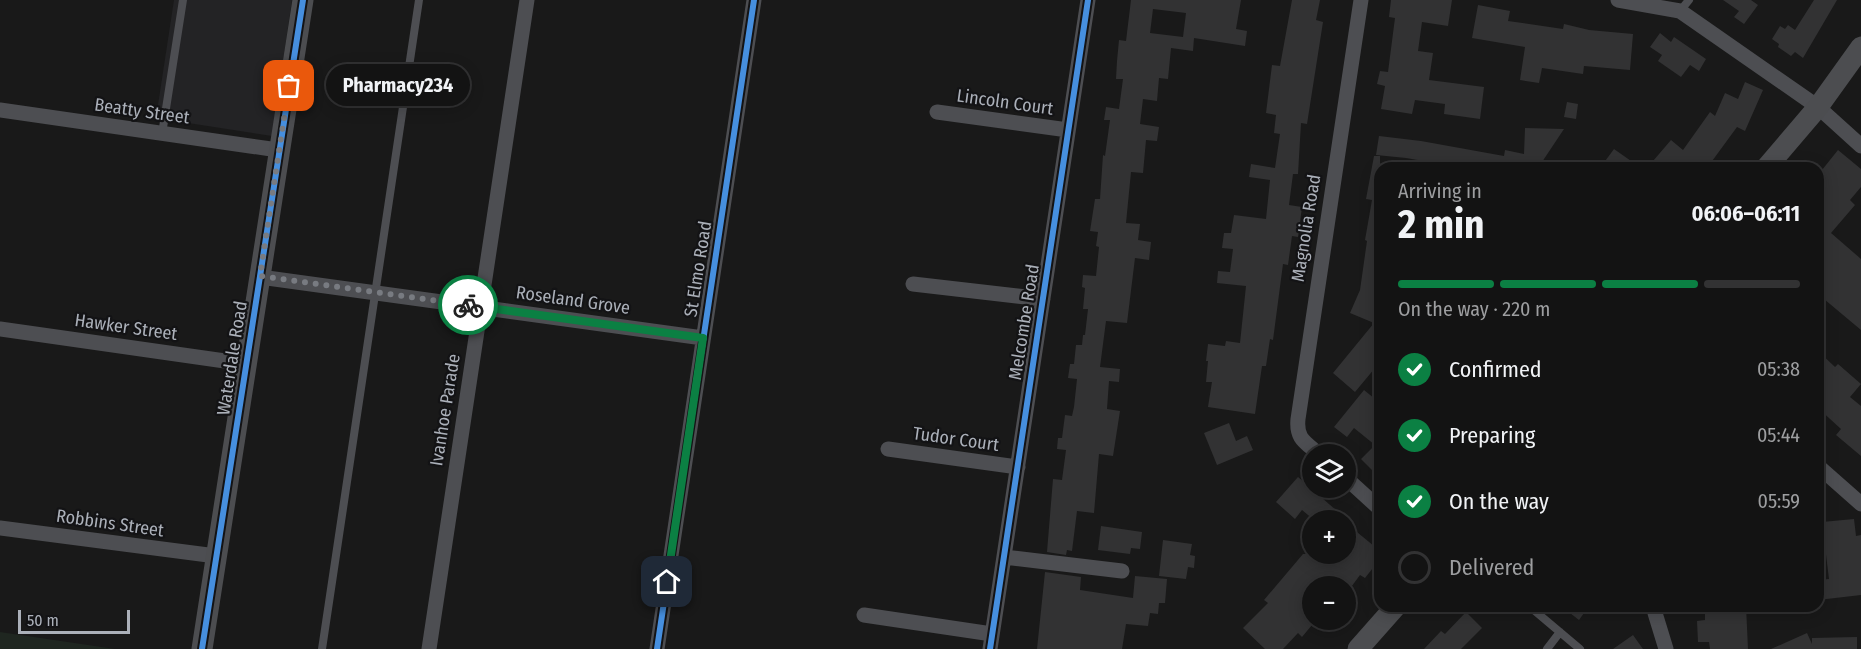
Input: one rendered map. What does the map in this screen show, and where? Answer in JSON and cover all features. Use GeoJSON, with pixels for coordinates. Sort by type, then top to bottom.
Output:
{"type":"FeatureCollection","features":[{"type":"Feature","properties":{"kind":"street","name":"Waterdale Road"},"geometry":{"type":"LineString","coordinates":[[202,649],[303,0]]}},
{"type":"Feature","properties":{"kind":"street","name":"Ivanhoe Parade"},"geometry":{"type":"LineString","coordinates":[[429,649],[528,0]]}},
{"type":"Feature","properties":{"kind":"street","name":"St Elmo Road"},"geometry":{"type":"LineString","coordinates":[[657,649],[754,0]]}},
{"type":"Feature","properties":{"kind":"street","name":"Melcombe Road"},"geometry":{"type":"LineString","coordinates":[[991,642],[1088,0]]}},
{"type":"Feature","properties":{"kind":"street","name":"Magnolia Road"},"geometry":{"type":"LineString","coordinates":[[1307,444],[1300,438],[1298,419],[1361,0]]}},
{"type":"Feature","properties":{"kind":"street"},"geometry":{"type":"LineString","coordinates":[[1618,0],[1684,6],[1818,107],[1861,146]]}},
{"type":"Feature","properties":{"kind":"street"},"geometry":{"type":"LineString","coordinates":[[1771,162],[1818,107],[1861,47]]}},
{"type":"Feature","properties":{"kind":"street","name":"Beatty Street"},"geometry":{"type":"LineString","coordinates":[[0,110],[278,150]]}},
{"type":"Feature","properties":{"kind":"street","name":"Lincoln Court"},"geometry":{"type":"LineString","coordinates":[[937,112],[1068,130]]}},
{"type":"Feature","properties":{"kind":"street","name":"Roseland Grove"},"geometry":{"type":"LineString","coordinates":[[260,276],[703,338]]}},
{"type":"Feature","properties":{"kind":"street"},"geometry":{"type":"LineString","coordinates":[[913,284],[1043,299]]}},
{"type":"Feature","properties":{"kind":"street","name":"Hawker Street"},"geometry":{"type":"LineString","coordinates":[[0,329],[246,364]]}},
{"type":"Feature","properties":{"kind":"street","name":"Tudor Court"},"geometry":{"type":"LineString","coordinates":[[888,449],[1018,467]]}},
{"type":"Feature","properties":{"kind":"street"},"geometry":{"type":"LineString","coordinates":[[1824,471],[1861,504]]}},
{"type":"Feature","properties":{"kind":"street"},"geometry":{"type":"LineString","coordinates":[[1356,487],[1374,504]]}},
{"type":"Feature","properties":{"kind":"street","name":"Robbins Street"},"geometry":{"type":"LineString","coordinates":[[0,528],[216,556]]}},
{"type":"Feature","properties":{"kind":"street"},"geometry":{"type":"LineString","coordinates":[[1004,557],[1122,571]]}},
{"type":"Feature","properties":{"kind":"street"},"geometry":{"type":"LineString","coordinates":[[1358,649],[1391,612]]}},
{"type":"Feature","properties":{"kind":"street"},"geometry":{"type":"LineString","coordinates":[[1655,613],[1666,649]]}},
{"type":"Feature","properties":{"kind":"street"},"geometry":{"type":"LineString","coordinates":[[864,615],[991,642]]}},
{"type":"Feature","properties":{"kind":"lane"},"geometry":{"type":"LineString","coordinates":[[162,134],[183,0]]}},
{"type":"Feature","properties":{"kind":"lane"},"geometry":{"type":"LineString","coordinates":[[322,649],[420,0]]}},
{"type":"Feature","properties":{"kind":"lane"},"geometry":{"type":"LineString","coordinates":[[1536,612],[1580,649]]}},
{"type":"Feature","properties":{"kind":"lane"},"geometry":{"type":"LineString","coordinates":[[1547,649],[1560,632]]}},
{"type":"Feature","properties":{"kind":"shaded area"},"geometry":{"type":"Polygon","coordinates":[[[174,0],[292,0],[272,136],[156,118],[174,0]]]}},
{"type":"Feature","properties":{"kind":"shaded area"},"geometry":{"type":"Polygon","coordinates":[[[0,632],[115,649],[0,649],[0,632]]]}},
{"type":"Feature","properties":{"kind":"building"},"geometry":{"type":"Polygon","coordinates":[[[1131,0],[1241,0],[1236,29],[1247,31],[1245,46],[1194,38],[1193,51],[1171,48],[1168,79],[1159,78],[1157,101],[1143,99],[1140,124],[1159,127],[1157,141],[1146,140],[1143,173],[1131,172],[1126,223],[1140,224],[1138,240],[1151,242],[1149,260],[1135,258],[1127,323],[1106,321],[1100,367],[1120,369],[1119,382],[1109,381],[1107,409],[1120,411],[1113,456],[1099,454],[1094,513],[1077,511],[1072,551],[1067,550],[1066,555],[1047,552],[1053,479],[1062,480],[1066,450],[1057,449],[1058,438],[1062,438],[1065,415],[1072,416],[1077,379],[1068,378],[1070,364],[1074,364],[1076,345],[1082,345],[1083,335],[1085,335],[1088,309],[1083,309],[1085,288],[1082,287],[1083,275],[1096,276],[1098,232],[1090,231],[1095,199],[1100,199],[1103,155],[1105,156],[1110,120],[1104,120],[1106,107],[1119,109],[1123,79],[1116,79],[1119,40],[1126,41],[1131,0]],[[1153,9],[1150,33],[1183,37],[1186,13],[1153,9]]]}},
{"type":"Feature","properties":{"kind":"building"},"geometry":{"type":"Polygon","coordinates":[[[1292,0],[1320,0],[1316,20],[1323,22],[1307,124],[1301,123],[1298,174],[1293,174],[1289,205],[1302,207],[1298,237],[1292,236],[1288,265],[1283,264],[1273,340],[1270,339],[1266,366],[1262,366],[1255,414],[1208,407],[1212,382],[1206,382],[1208,361],[1206,361],[1208,344],[1225,346],[1226,341],[1240,343],[1246,286],[1217,283],[1218,271],[1230,272],[1233,249],[1222,248],[1224,233],[1231,233],[1234,215],[1266,219],[1270,180],[1249,177],[1251,164],[1275,168],[1280,134],[1274,133],[1276,115],[1266,113],[1272,65],[1280,66],[1292,0]]]}},
{"type":"Feature","properties":{"kind":"building"},"geometry":{"type":"Polygon","coordinates":[[[1391,0],[1452,0],[1448,26],[1422,22],[1418,51],[1433,53],[1429,80],[1484,87],[1480,119],[1444,114],[1445,104],[1415,100],[1412,114],[1381,109],[1385,86],[1377,84],[1380,71],[1388,72],[1395,18],[1389,17],[1391,0]]]}},
{"type":"Feature","properties":{"kind":"building"},"geometry":{"type":"Polygon","coordinates":[[[1723,0],[1751,0],[1758,5],[1744,24],[1734,17],[1739,11],[1723,0]]]}},
{"type":"Feature","properties":{"kind":"building"},"geometry":{"type":"Polygon","coordinates":[[[1814,0],[1837,0],[1803,58],[1795,52],[1791,56],[1778,47],[1779,44],[1772,39],[1780,26],[1785,29],[1788,25],[1795,30],[1814,0]]]}},
{"type":"Feature","properties":{"kind":"building"},"geometry":{"type":"Polygon","coordinates":[[[1478,5],[1510,11],[1508,21],[1563,29],[1564,24],[1589,30],[1633,34],[1630,70],[1584,66],[1583,74],[1542,68],[1539,83],[1520,80],[1525,47],[1472,38],[1478,5]]]}},
{"type":"Feature","properties":{"kind":"building"},"geometry":{"type":"Polygon","coordinates":[[[1660,33],[1671,42],[1674,37],[1706,59],[1699,71],[1690,65],[1681,77],[1658,61],[1662,55],[1650,47],[1660,33]]]}},
{"type":"Feature","properties":{"kind":"building"},"geometry":{"type":"Polygon","coordinates":[[[1745,82],[1763,90],[1745,131],[1737,127],[1711,162],[1652,162],[1671,140],[1683,150],[1710,112],[1715,116],[1725,93],[1738,99],[1745,82]]]}},
{"type":"Feature","properties":{"kind":"building"},"geometry":{"type":"Polygon","coordinates":[[[1567,102],[1578,104],[1576,119],[1564,117],[1567,102]]]}},
{"type":"Feature","properties":{"kind":"building"},"geometry":{"type":"Polygon","coordinates":[[[1525,128],[1564,129],[1542,162],[1429,162],[1376,155],[1379,136],[1504,156],[1505,150],[1524,154],[1525,128]]]}},
{"type":"Feature","properties":{"kind":"building"},"geometry":{"type":"Polygon","coordinates":[[[1614,149],[1632,162],[1604,162],[1614,149]]]}},
{"type":"Feature","properties":{"kind":"building"},"geometry":{"type":"Polygon","coordinates":[[[1838,150],[1861,169],[1861,187],[1850,200],[1855,205],[1831,233],[1861,259],[1861,330],[1824,299],[1824,168],[1838,150]]]}},
{"type":"Feature","properties":{"kind":"building"},"geometry":{"type":"Polygon","coordinates":[[[1374,156],[1380,156],[1380,162],[1374,162],[1374,323],[1350,313],[1360,290],[1367,241],[1365,240],[1372,200],[1366,199],[1374,156]]]}},
{"type":"Feature","properties":{"kind":"building"},"geometry":{"type":"Polygon","coordinates":[[[1374,323],[1374,369],[1355,392],[1333,373],[1374,323]]]}},
{"type":"Feature","properties":{"kind":"building"},"geometry":{"type":"Polygon","coordinates":[[[1824,357],[1835,367],[1838,364],[1861,384],[1850,397],[1861,406],[1861,456],[1836,435],[1841,429],[1824,413],[1824,357]]]}},
{"type":"Feature","properties":{"kind":"building"},"geometry":{"type":"Polygon","coordinates":[[[1364,390],[1374,398],[1374,444],[1354,428],[1347,437],[1334,427],[1364,390]]]}},
{"type":"Feature","properties":{"kind":"building"},"geometry":{"type":"Polygon","coordinates":[[[1229,423],[1236,441],[1247,436],[1253,450],[1217,465],[1204,433],[1229,423]]]}},
{"type":"Feature","properties":{"kind":"building"},"geometry":{"type":"Polygon","coordinates":[[[1374,446],[1373,471],[1361,459],[1374,446]]]}},
{"type":"Feature","properties":{"kind":"building"},"geometry":{"type":"Polygon","coordinates":[[[1298,477],[1302,480],[1302,498],[1322,498],[1336,510],[1302,510],[1295,519],[1276,502],[1298,477]]]}},
{"type":"Feature","properties":{"kind":"building"},"geometry":{"type":"Polygon","coordinates":[[[1854,519],[1856,536],[1861,535],[1861,595],[1824,599],[1824,579],[1829,579],[1824,522],[1854,519]]]}},
{"type":"Feature","properties":{"kind":"building"},"geometry":{"type":"Polygon","coordinates":[[[1101,526],[1142,532],[1140,549],[1131,548],[1130,554],[1098,550],[1101,526]]]}},
{"type":"Feature","properties":{"kind":"building"},"geometry":{"type":"Polygon","coordinates":[[[1356,531],[1374,546],[1374,567],[1365,578],[1360,575],[1356,580],[1356,576],[1302,576],[1302,630],[1308,630],[1302,637],[1298,633],[1283,649],[1265,649],[1243,628],[1268,603],[1264,600],[1302,555],[1302,564],[1356,564],[1356,531]]]}},
{"type":"Feature","properties":{"kind":"building"},"geometry":{"type":"Polygon","coordinates":[[[1163,540],[1192,544],[1190,555],[1195,556],[1194,568],[1188,567],[1186,579],[1159,576],[1163,540]]]}},
{"type":"Feature","properties":{"kind":"building"},"geometry":{"type":"Polygon","coordinates":[[[1045,572],[1081,577],[1080,590],[1133,598],[1135,576],[1167,579],[1165,603],[1159,603],[1158,614],[1150,613],[1148,626],[1126,624],[1122,649],[1037,649],[1045,572]]]}},
{"type":"Feature","properties":{"kind":"building"},"geometry":{"type":"Polygon","coordinates":[[[1466,612],[1482,628],[1461,649],[1424,649],[1441,631],[1445,634],[1466,612]]]}},
{"type":"Feature","properties":{"kind":"building"},"geometry":{"type":"Polygon","coordinates":[[[1569,612],[1585,612],[1579,620],[1569,612]]]}},
{"type":"Feature","properties":{"kind":"building"},"geometry":{"type":"Polygon","coordinates":[[[1705,612],[1746,612],[1748,649],[1710,649],[1709,642],[1698,642],[1697,621],[1705,620],[1705,612]]]}},
{"type":"Feature","properties":{"kind":"building"},"geometry":{"type":"Polygon","coordinates":[[[1807,633],[1812,644],[1812,638],[1857,637],[1857,649],[1771,649],[1807,633]]]}},
{"type":"Feature","properties":{"kind":"building"},"geometry":{"type":"Polygon","coordinates":[[[1633,635],[1643,649],[1613,649],[1633,635]]]}},
{"type":"Feature","properties":{"kind":"cycle path"},"geometry":{"type":"LineString","coordinates":[[202,649],[303,0]]}},
{"type":"Feature","properties":{"kind":"cycle path"},"geometry":{"type":"LineString","coordinates":[[657,649],[754,0]]}},
{"type":"Feature","properties":{"kind":"cycle path"},"geometry":{"type":"LineString","coordinates":[[990,649],[1088,0]]}},
{"type":"Feature","properties":{"kind":"way so far"},"geometry":{"type":"LineString","coordinates":[[289,86],[260,276],[468,305]]}},
{"type":"Feature","properties":{"kind":"place","name":"Pharmacy234"},"geometry":{"type":"Point","coordinates":[289,86]}},
{"type":"Feature","properties":{"kind":"route"},"geometry":{"type":"LineString","coordinates":[[468,305],[703,338],[667,582]]}}]}
